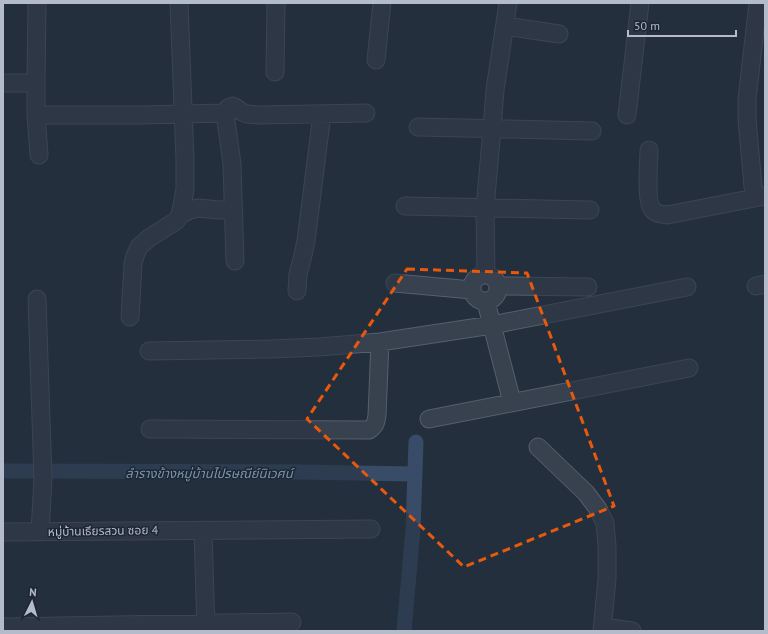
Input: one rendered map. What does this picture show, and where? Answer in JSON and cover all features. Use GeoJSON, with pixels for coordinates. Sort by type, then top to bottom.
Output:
{"type":"FeatureCollection","features":[{"type":"Feature","properties":{"kind":"street"},"geometry":{"type":"LineString","coordinates":[[37,3],[36,114],[39,155]]}},
{"type":"Feature","properties":{"kind":"street"},"geometry":{"type":"LineString","coordinates":[[130,318],[133,264],[135,256],[139,247],[149,238],[176,221],[180,215],[185,189],[179,3]]}},
{"type":"Feature","properties":{"kind":"street"},"geometry":{"type":"LineString","coordinates":[[275,72],[276,3]]}},
{"type":"Feature","properties":{"kind":"street"},"geometry":{"type":"LineString","coordinates":[[376,60],[382,3]]}},
{"type":"Feature","properties":{"kind":"street"},"geometry":{"type":"LineString","coordinates":[[486,275],[485,208],[495,90],[508,3]]}},
{"type":"Feature","properties":{"kind":"street"},"geometry":{"type":"LineString","coordinates":[[627,115],[640,3]]}},
{"type":"Feature","properties":{"kind":"street"},"geometry":{"type":"LineString","coordinates":[[649,150],[648,196],[650,206],[658,214],[667,215],[760,197],[746,119],[758,3]]}},
{"type":"Feature","properties":{"kind":"street"},"geometry":{"type":"LineString","coordinates":[[504,26],[559,34]]}},
{"type":"Feature","properties":{"kind":"street"},"geometry":{"type":"LineString","coordinates":[[3,83],[36,83]]}},
{"type":"Feature","properties":{"kind":"street"},"geometry":{"type":"LineString","coordinates":[[235,262],[232,164],[225,113],[228,108],[233,106],[242,112],[251,115],[366,113]]}},
{"type":"Feature","properties":{"kind":"street"},"geometry":{"type":"LineString","coordinates":[[36,114],[141,115],[225,113]]}},
{"type":"Feature","properties":{"kind":"street"},"geometry":{"type":"LineString","coordinates":[[297,291],[298,274],[307,233],[322,114]]}},
{"type":"Feature","properties":{"kind":"street"},"geometry":{"type":"LineString","coordinates":[[418,127],[592,131]]}},
{"type":"Feature","properties":{"kind":"street"},"geometry":{"type":"LineString","coordinates":[[405,206],[590,210]]}},
{"type":"Feature","properties":{"kind":"street"},"geometry":{"type":"LineString","coordinates":[[180,215],[198,208],[234,210]]}},
{"type":"Feature","properties":{"kind":"street"},"geometry":{"type":"LineString","coordinates":[[486,275],[492,276],[499,286],[496,296],[492,300],[486,302],[477,299],[473,295],[472,290],[472,284],[475,279],[486,275]]}},
{"type":"Feature","properties":{"kind":"street"},"geometry":{"type":"LineString","coordinates":[[395,283],[472,290]]}},
{"type":"Feature","properties":{"kind":"street"},"geometry":{"type":"LineString","coordinates":[[499,286],[588,287]]}},
{"type":"Feature","properties":{"kind":"street"},"geometry":{"type":"LineString","coordinates":[[149,351],[271,349],[380,342],[492,325],[687,287]]}},
{"type":"Feature","properties":{"kind":"street"},"geometry":{"type":"LineString","coordinates":[[37,299],[43,474],[40,532]]}},
{"type":"Feature","properties":{"kind":"street"},"geometry":{"type":"LineString","coordinates":[[486,302],[512,402]]}},
{"type":"Feature","properties":{"kind":"street"},"geometry":{"type":"LineString","coordinates":[[150,429],[368,430],[374,427],[376,423],[380,342]]}},
{"type":"Feature","properties":{"kind":"street"},"geometry":{"type":"LineString","coordinates":[[428,418],[689,368]]}},
{"type":"Feature","properties":{"kind":"street"},"geometry":{"type":"LineString","coordinates":[[538,447],[586,493],[598,508],[604,522],[607,546],[607,579],[603,629],[632,631]]}},
{"type":"Feature","properties":{"kind":"street","name":"หมู่บ้านเธียรสวน ซอย 4"},"geometry":{"type":"LineString","coordinates":[[3,532],[371,529]]}},
{"type":"Feature","properties":{"kind":"street"},"geometry":{"type":"LineString","coordinates":[[204,530],[205,627]]}},
{"type":"Feature","properties":{"kind":"street"},"geometry":{"type":"LineString","coordinates":[[3,627],[205,627],[292,622]]}},
{"type":"Feature","properties":{"kind":"highlighted area"},"geometry":{"type":"Polygon","coordinates":[[[407,269],[527,273],[614,506],[464,567],[307,419],[407,269]]]}},
{"type":"Feature","properties":{"kind":"waterway","name":"ลำรางข้างหมู่บ้านไปรษณีย์นิเวศน์"},"geometry":{"type":"LineString","coordinates":[[404,631],[413,529],[416,442]]}},
{"type":"Feature","properties":{"kind":"waterway","name":"ลำรางข้างหมู่บ้านไปรษณีย์นิเวศน์"},"geometry":{"type":"LineString","coordinates":[[3,471],[415,474]]}}]}
